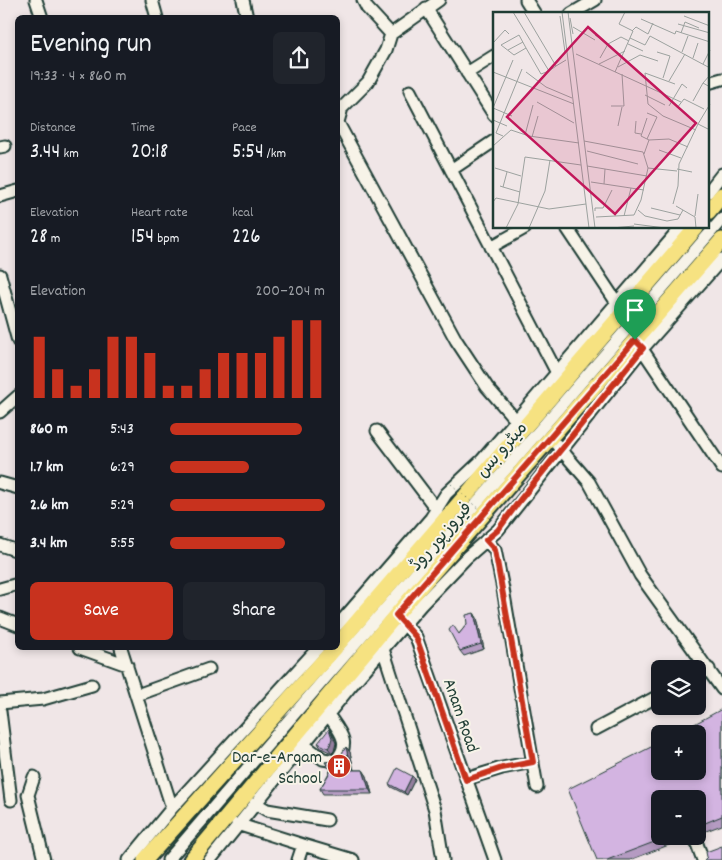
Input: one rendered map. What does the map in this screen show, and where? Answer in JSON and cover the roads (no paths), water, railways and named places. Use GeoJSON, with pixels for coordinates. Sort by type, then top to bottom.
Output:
{"type":"FeatureCollection","features":[{"type":"Feature","properties":{"kind":"main road"},"geometry":{"type":"LineString","coordinates":[[710,210],[722,195]]}},
{"type":"Feature","properties":{"kind":"main road","name":"فیروزپور روڈ"},"geometry":{"type":"LineString","coordinates":[[340,642],[620,308],[695,229]]}},
{"type":"Feature","properties":{"kind":"main road","name":"فیروزپور روڈ"},"geometry":{"type":"LineString","coordinates":[[191,860],[296,745],[345,683],[555,444],[639,344],[722,240]]}},
{"type":"Feature","properties":{"kind":"main road"},"geometry":{"type":"LineString","coordinates":[[145,860],[332,650]]}},
{"type":"Feature","properties":{"kind":"street"},"geometry":{"type":"LineString","coordinates":[[36,0],[41,15]]}},
{"type":"Feature","properties":{"kind":"street"},"geometry":{"type":"LineString","coordinates":[[152,0],[156,15]]}},
{"type":"Feature","properties":{"kind":"street"},"geometry":{"type":"LineString","coordinates":[[243,0],[246,15]]}},
{"type":"Feature","properties":{"kind":"street"},"geometry":{"type":"LineString","coordinates":[[363,0],[367,8],[391,34]]}},
{"type":"Feature","properties":{"kind":"street"},"geometry":{"type":"LineString","coordinates":[[340,109],[368,82],[386,50],[391,34],[439,0]]}},
{"type":"Feature","properties":{"kind":"street"},"geometry":{"type":"LineString","coordinates":[[526,0],[534,12]]}},
{"type":"Feature","properties":{"kind":"street"},"geometry":{"type":"LineString","coordinates":[[574,12],[595,0]]}},
{"type":"Feature","properties":{"kind":"street"},"geometry":{"type":"LineString","coordinates":[[426,8],[493,113]]}},
{"type":"Feature","properties":{"kind":"street"},"geometry":{"type":"LineString","coordinates":[[468,73],[493,57]]}},
{"type":"Feature","properties":{"kind":"street"},"geometry":{"type":"LineString","coordinates":[[410,91],[557,373]]}},
{"type":"Feature","properties":{"kind":"street"},"geometry":{"type":"LineString","coordinates":[[340,126],[449,329],[487,387],[520,425]]}},
{"type":"Feature","properties":{"kind":"street"},"geometry":{"type":"LineString","coordinates":[[451,170],[493,142]]}},
{"type":"Feature","properties":{"kind":"street"},"geometry":{"type":"LineString","coordinates":[[710,189],[722,174]]}},
{"type":"Feature","properties":{"kind":"street"},"geometry":{"type":"LineString","coordinates":[[0,196],[15,192]]}},
{"type":"Feature","properties":{"kind":"street","name":"میٹرو بس"},"geometry":{"type":"LineString","coordinates":[[168,860],[722,219]]}},
{"type":"Feature","properties":{"kind":"street"},"geometry":{"type":"LineString","coordinates":[[491,247],[523,229]]}},
{"type":"Feature","properties":{"kind":"street"},"geometry":{"type":"LineString","coordinates":[[568,229],[620,308]]}},
{"type":"Feature","properties":{"kind":"street"},"geometry":{"type":"LineString","coordinates":[[340,623],[438,510],[446,494],[520,425],[557,373],[620,308],[677,229]]}},
{"type":"Feature","properties":{"kind":"street"},"geometry":{"type":"LineString","coordinates":[[722,259],[639,344],[722,468]]}},
{"type":"Feature","properties":{"kind":"street"},"geometry":{"type":"LineString","coordinates":[[0,276],[15,330]]}},
{"type":"Feature","properties":{"kind":"street"},"geometry":{"type":"LineString","coordinates":[[0,412],[15,399]]}},
{"type":"Feature","properties":{"kind":"street"},"geometry":{"type":"LineString","coordinates":[[377,431],[438,510]]}},
{"type":"Feature","properties":{"kind":"street"},"geometry":{"type":"LineString","coordinates":[[210,860],[296,745],[328,713],[345,683],[383,649],[401,619],[486,540],[511,514],[555,444],[598,497],[640,575],[722,689]]}},
{"type":"Feature","properties":{"kind":"street"},"geometry":{"type":"LineString","coordinates":[[0,483],[15,487]]}},
{"type":"Feature","properties":{"kind":"street"},"geometry":{"type":"LineString","coordinates":[[486,540],[495,550],[537,787]]}},
{"type":"Feature","properties":{"kind":"street"},"geometry":{"type":"LineString","coordinates":[[0,545],[15,550]]}},
{"type":"Feature","properties":{"kind":"street"},"geometry":{"type":"LineString","coordinates":[[0,590],[15,585]]}},
{"type":"Feature","properties":{"kind":"street"},"geometry":{"type":"LineString","coordinates":[[0,618],[15,624]]}},
{"type":"Feature","properties":{"kind":"street","name":"Anam Road"},"geometry":{"type":"LineString","coordinates":[[401,619],[416,637],[494,860]]}},
{"type":"Feature","properties":{"kind":"street"},"geometry":{"type":"LineString","coordinates":[[383,649],[435,810],[443,860]]}},
{"type":"Feature","properties":{"kind":"street"},"geometry":{"type":"LineString","coordinates":[[86,650],[127,664]]}},
{"type":"Feature","properties":{"kind":"street"},"geometry":{"type":"LineString","coordinates":[[122,650],[172,808]]}},
{"type":"Feature","properties":{"kind":"street"},"geometry":{"type":"LineString","coordinates":[[129,860],[172,808],[316,650]]}},
{"type":"Feature","properties":{"kind":"street"},"geometry":{"type":"LineString","coordinates":[[137,695],[209,669]]}},
{"type":"Feature","properties":{"kind":"street"},"geometry":{"type":"LineString","coordinates":[[0,702],[43,699],[92,685]]}},
{"type":"Feature","properties":{"kind":"street"},"geometry":{"type":"LineString","coordinates":[[596,729],[651,700]]}},
{"type":"Feature","properties":{"kind":"street"},"geometry":{"type":"LineString","coordinates":[[0,712],[12,800]]}},
{"type":"Feature","properties":{"kind":"street"},"geometry":{"type":"LineString","coordinates":[[296,745],[323,759],[335,761],[338,759],[345,750],[344,743],[328,713]]}},
{"type":"Feature","properties":{"kind":"street"},"geometry":{"type":"LineString","coordinates":[[466,780],[502,768],[533,762]]}},
{"type":"Feature","properties":{"kind":"street"},"geometry":{"type":"LineString","coordinates":[[34,777],[28,795],[44,860]]}},
{"type":"Feature","properties":{"kind":"street"},"geometry":{"type":"LineString","coordinates":[[255,802],[267,810],[327,820]]}},
{"type":"Feature","properties":{"kind":"street"},"geometry":{"type":"LineString","coordinates":[[237,824],[352,860]]}},
{"type":"Feature","properties":{"kind":"street"},"geometry":{"type":"LineString","coordinates":[[298,860],[303,845]]}},
{"type":"Feature","properties":{"kind":"street"},"geometry":{"type":"LineString","coordinates":[[698,845],[703,860]]}},
{"type":"Feature","properties":{"kind":"place","name":"Dar-e-Arqam School"},"geometry":{"type":"Point","coordinates":[339,766]}}]}
